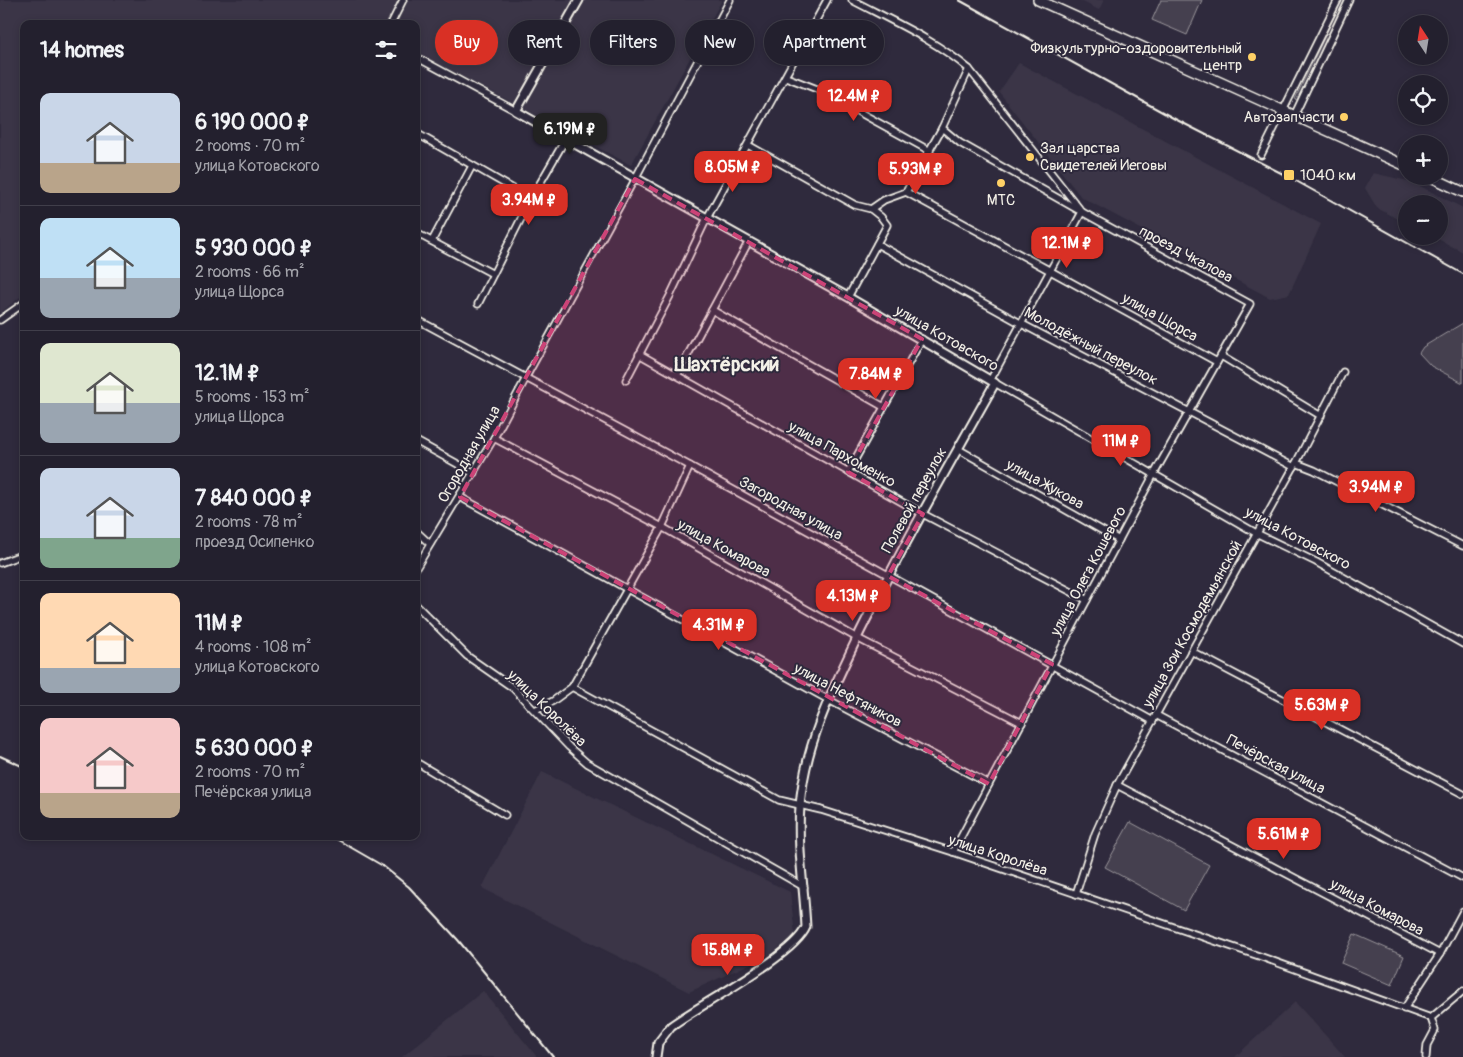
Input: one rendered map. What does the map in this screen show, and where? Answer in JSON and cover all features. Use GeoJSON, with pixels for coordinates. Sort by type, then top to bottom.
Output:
{"type":"FeatureCollection","features":[{"type":"Feature","properties":{"kind":"main road"},"geometry":{"type":"LineString","coordinates":[[1038,0],[1398,162]]}},
{"type":"Feature","properties":{"kind":"main road"},"geometry":{"type":"LineString","coordinates":[[1448,185],[1463,192]]}},
{"type":"Feature","properties":{"kind":"street"},"geometry":{"type":"LineString","coordinates":[[393,20],[403,0]]}},
{"type":"Feature","properties":{"kind":"street"},"geometry":{"type":"LineString","coordinates":[[516,111],[579,0]]}},
{"type":"Feature","properties":{"kind":"street"},"geometry":{"type":"LineString","coordinates":[[526,378],[730,0]]}},
{"type":"Feature","properties":{"kind":"street"},"geometry":{"type":"LineString","coordinates":[[626,380],[707,218],[827,0]]}},
{"type":"Feature","properties":{"kind":"street","name":"проезд Чкалова"},"geometry":{"type":"LineString","coordinates":[[852,0],[932,43],[954,56],[969,69],[1082,212]]}},
{"type":"Feature","properties":{"kind":"street"},"geometry":{"type":"LineString","coordinates":[[1261,155],[1338,0]]}},
{"type":"Feature","properties":{"kind":"street"},"geometry":{"type":"LineString","coordinates":[[1294,116],[1349,0]]}},
{"type":"Feature","properties":{"kind":"street","name":"улица Котовского"},"geometry":{"type":"LineString","coordinates":[[420,59],[848,297],[1256,533],[1316,562],[1463,644]]}},
{"type":"Feature","properties":{"kind":"street"},"geometry":{"type":"LineString","coordinates":[[871,209],[884,200],[906,192],[942,128],[969,69]]}},
{"type":"Feature","properties":{"kind":"street"},"geometry":{"type":"LineString","coordinates":[[786,77],[817,89],[930,151]]}},
{"type":"Feature","properties":{"kind":"street","name":"проезд Чкалова"},"geometry":{"type":"LineString","coordinates":[[942,128],[960,143],[1250,304]]}},
{"type":"Feature","properties":{"kind":"street"},"geometry":{"type":"LineString","coordinates":[[420,135],[531,199]]}},
{"type":"Feature","properties":{"kind":"street"},"geometry":{"type":"LineString","coordinates":[[478,304],[531,199],[565,140]]}},
{"type":"Feature","properties":{"kind":"street"},"geometry":{"type":"LineString","coordinates":[[748,145],[855,205],[871,209],[887,225],[848,297]]}},
{"type":"Feature","properties":{"kind":"street"},"geometry":{"type":"LineString","coordinates":[[432,241],[472,166]]}},
{"type":"Feature","properties":{"kind":"street","name":"улица Щорса"},"geometry":{"type":"LineString","coordinates":[[906,192],[1217,362]]}},
{"type":"Feature","properties":{"kind":"street","name":"Полевой переулок"},"geometry":{"type":"LineString","coordinates":[[656,1057],[658,1043],[671,1026],[781,955],[802,936],[806,927],[800,806],[811,748],[827,699],[888,576],[993,381],[1020,323],[1082,212]]}},
{"type":"Feature","properties":{"kind":"street"},"geometry":{"type":"LineString","coordinates":[[420,235],[493,274]]}},
{"type":"Feature","properties":{"kind":"street"},"geometry":{"type":"LineString","coordinates":[[677,375],[749,242]]}},
{"type":"Feature","properties":{"kind":"street","name":"Молодёжный переулок"},"geometry":{"type":"LineString","coordinates":[[877,244],[1190,414],[1295,465]]}},
{"type":"Feature","properties":{"kind":"street","name":"улица Олега Кошевого"},"geometry":{"type":"LineString","coordinates":[[952,852],[1154,474],[1190,414],[1250,304]]}},
{"type":"Feature","properties":{"kind":"street"},"geometry":{"type":"LineString","coordinates":[[0,320],[20,306]]}},
{"type":"Feature","properties":{"kind":"street"},"geometry":{"type":"LineString","coordinates":[[712,310],[884,407]]}},
{"type":"Feature","properties":{"kind":"street","name":"Загородная улица"},"geometry":{"type":"LineString","coordinates":[[420,322],[690,466],[888,576],[1155,718]]}},
{"type":"Feature","properties":{"kind":"street"},"geometry":{"type":"LineString","coordinates":[[848,472],[922,339]]}},
{"type":"Feature","properties":{"kind":"street","name":"улица Пархоменко"},"geometry":{"type":"LineString","coordinates":[[639,354],[923,514],[1087,600]]}},
{"type":"Feature","properties":{"kind":"street"},"geometry":{"type":"LineString","coordinates":[[1221,356],[1321,416]]}},
{"type":"Feature","properties":{"kind":"street","name":"улица Зои Космодемьянской"},"geometry":{"type":"LineString","coordinates":[[1076,894],[1096,834],[1117,785],[1295,465],[1343,372]]}},
{"type":"Feature","properties":{"kind":"street","name":"Огородная улица"},"geometry":{"type":"LineString","coordinates":[[420,561],[474,473],[526,378]]}},
{"type":"Feature","properties":{"kind":"street","name":"улица Комарова"},"geometry":{"type":"LineString","coordinates":[[494,438],[662,527],[857,638],[1022,723]]}},
{"type":"Feature","properties":{"kind":"street"},"geometry":{"type":"LineString","coordinates":[[420,443],[474,473]]}},
{"type":"Feature","properties":{"kind":"street","name":"улица Жукова"},"geometry":{"type":"LineString","coordinates":[[958,449],[1120,540]]}},
{"type":"Feature","properties":{"kind":"street"},"geometry":{"type":"LineString","coordinates":[[1295,465],[1314,470],[1463,546]]}},
{"type":"Feature","properties":{"kind":"street"},"geometry":{"type":"LineString","coordinates":[[535,710],[553,701],[572,687],[662,527],[690,466]]}},
{"type":"Feature","properties":{"kind":"street","name":"улица Нефтяников"},"geometry":{"type":"LineString","coordinates":[[460,497],[827,699],[989,784]]}},
{"type":"Feature","properties":{"kind":"street"},"geometry":{"type":"LineString","coordinates":[[420,535],[430,544]]}},
{"type":"Feature","properties":{"kind":"street"},"geometry":{"type":"LineString","coordinates":[[0,563],[20,556]]}},
{"type":"Feature","properties":{"kind":"street","name":"улица Королёва"},"geometry":{"type":"LineString","coordinates":[[420,609],[467,656],[513,688],[569,747],[587,763],[804,887]]}},
{"type":"Feature","properties":{"kind":"street"},"geometry":{"type":"LineString","coordinates":[[1191,651],[1463,794]]}},
{"type":"Feature","properties":{"kind":"street","name":"улица Королёва"},"geometry":{"type":"LineString","coordinates":[[572,687],[771,797],[952,852],[1431,1018]]}},
{"type":"Feature","properties":{"kind":"street","name":"Печёрская улица"},"geometry":{"type":"LineString","coordinates":[[1155,718],[1463,878]]}},
{"type":"Feature","properties":{"kind":"street"},"geometry":{"type":"LineString","coordinates":[[420,764],[505,815]]}},
{"type":"Feature","properties":{"kind":"street","name":"улица Комарова"},"geometry":{"type":"LineString","coordinates":[[1117,785],[1440,954]]}},
{"type":"Feature","properties":{"kind":"street"},"geometry":{"type":"LineString","coordinates":[[1404,1009],[1440,954],[1463,911]]}},
{"type":"Feature","properties":{"kind":"street"},"geometry":{"type":"LineString","coordinates":[[1426,1057],[1427,1045],[1434,1030],[1431,1018],[1463,991]]}},
{"type":"Feature","properties":{"kind":"highlighted area"},"geometry":{"type":"Polygon","coordinates":[[[635,179],[922,339],[848,472],[923,514],[888,576],[1052,664],[989,784],[460,497],[635,179]]]}},
{"type":"Feature","properties":{"kind":"shaded area"},"geometry":{"type":"Polygon","coordinates":[[[0,0],[722,0],[711,20],[685,20],[686,65],[631,165],[441,65],[498,65],[498,20],[435,20],[435,62],[420,54],[420,20],[20,20],[20,297],[0,313],[0,0]]]}},
{"type":"Feature","properties":{"kind":"shaded area"},"geometry":{"type":"Polygon","coordinates":[[[1079,0],[1104,0],[1099,10],[1079,0]]]}},
{"type":"Feature","properties":{"kind":"shaded area"},"geometry":{"type":"Polygon","coordinates":[[[1161,0],[1202,0],[1187,35],[1152,20],[1161,0]]]}},
{"type":"Feature","properties":{"kind":"shaded area"},"geometry":{"type":"Polygon","coordinates":[[[1342,0],[1346,0],[1297,100],[1295,99],[1342,0]]]}},
{"type":"Feature","properties":{"kind":"shaded area"},"geometry":{"type":"Polygon","coordinates":[[[1019,63],[1321,224],[1289,294],[1270,298],[1081,197],[999,92],[1019,63]]]}},
{"type":"Feature","properties":{"kind":"shaded area"},"geometry":{"type":"Polygon","coordinates":[[[1373,173],[1398,179],[1398,185],[1418,185],[1438,195],[1398,195],[1398,219],[1377,208],[1365,188],[1373,173]]]}},
{"type":"Feature","properties":{"kind":"shaded area"},"geometry":{"type":"Polygon","coordinates":[[[1448,200],[1463,208],[1463,252],[1448,244],[1448,200]]]}},
{"type":"Feature","properties":{"kind":"shaded area"},"geometry":{"type":"Polygon","coordinates":[[[1463,323],[1463,383],[1431,366],[1419,353],[1423,347],[1463,323]]]}},
{"type":"Feature","properties":{"kind":"shaded area"},"geometry":{"type":"Polygon","coordinates":[[[542,772],[790,892],[795,935],[769,955],[689,992],[482,888],[542,772]]]}},
{"type":"Feature","properties":{"kind":"shaded area"},"geometry":{"type":"Polygon","coordinates":[[[1130,822],[1209,865],[1184,910],[1105,867],[1130,822]]]}},
{"type":"Feature","properties":{"kind":"shaded area"},"geometry":{"type":"Polygon","coordinates":[[[1354,934],[1404,956],[1392,985],[1341,963],[1354,934]]]}},
{"type":"Feature","properties":{"kind":"shaded area"},"geometry":{"type":"Polygon","coordinates":[[[483,991],[537,1057],[402,1057],[483,991]]]}},
{"type":"Feature","properties":{"kind":"shaded area"},"geometry":{"type":"Polygon","coordinates":[[[1295,1002],[1345,1057],[1235,1057],[1295,1002]]]}},
{"type":"Feature","properties":{"kind":"railway"},"geometry":{"type":"LineString","coordinates":[[959,0],[1175,119],[1289,177],[1463,274]]}},
{"type":"Feature","properties":{"kind":"railway"},"geometry":{"type":"LineString","coordinates":[[0,756],[20,765]]}},
{"type":"Feature","properties":{"kind":"railway"},"geometry":{"type":"LineString","coordinates":[[338,840],[383,866],[409,887],[458,940],[553,1057]]}},
{"type":"Feature","properties":{"kind":"place","name":"Физкультурно-оздоровительный центр"},"geometry":{"type":"Point","coordinates":[1252,57]}},
{"type":"Feature","properties":{"kind":"place","name":"Автозапчасти"},"geometry":{"type":"Point","coordinates":[1344,117]}},
{"type":"Feature","properties":{"kind":"place","name":"Зал царства Свидетелей Иеговы"},"geometry":{"type":"Point","coordinates":[1030,157]}},
{"type":"Feature","properties":{"kind":"place","name":"1040 км"},"geometry":{"type":"Point","coordinates":[1289,175]}},
{"type":"Feature","properties":{"kind":"place","name":"МТС"},"geometry":{"type":"Point","coordinates":[1001,183]}},
{"type":"Feature","properties":{"kind":"district","name":"Шахтёрский"},"geometry":{"type":"Point","coordinates":[727,364]}}]}
